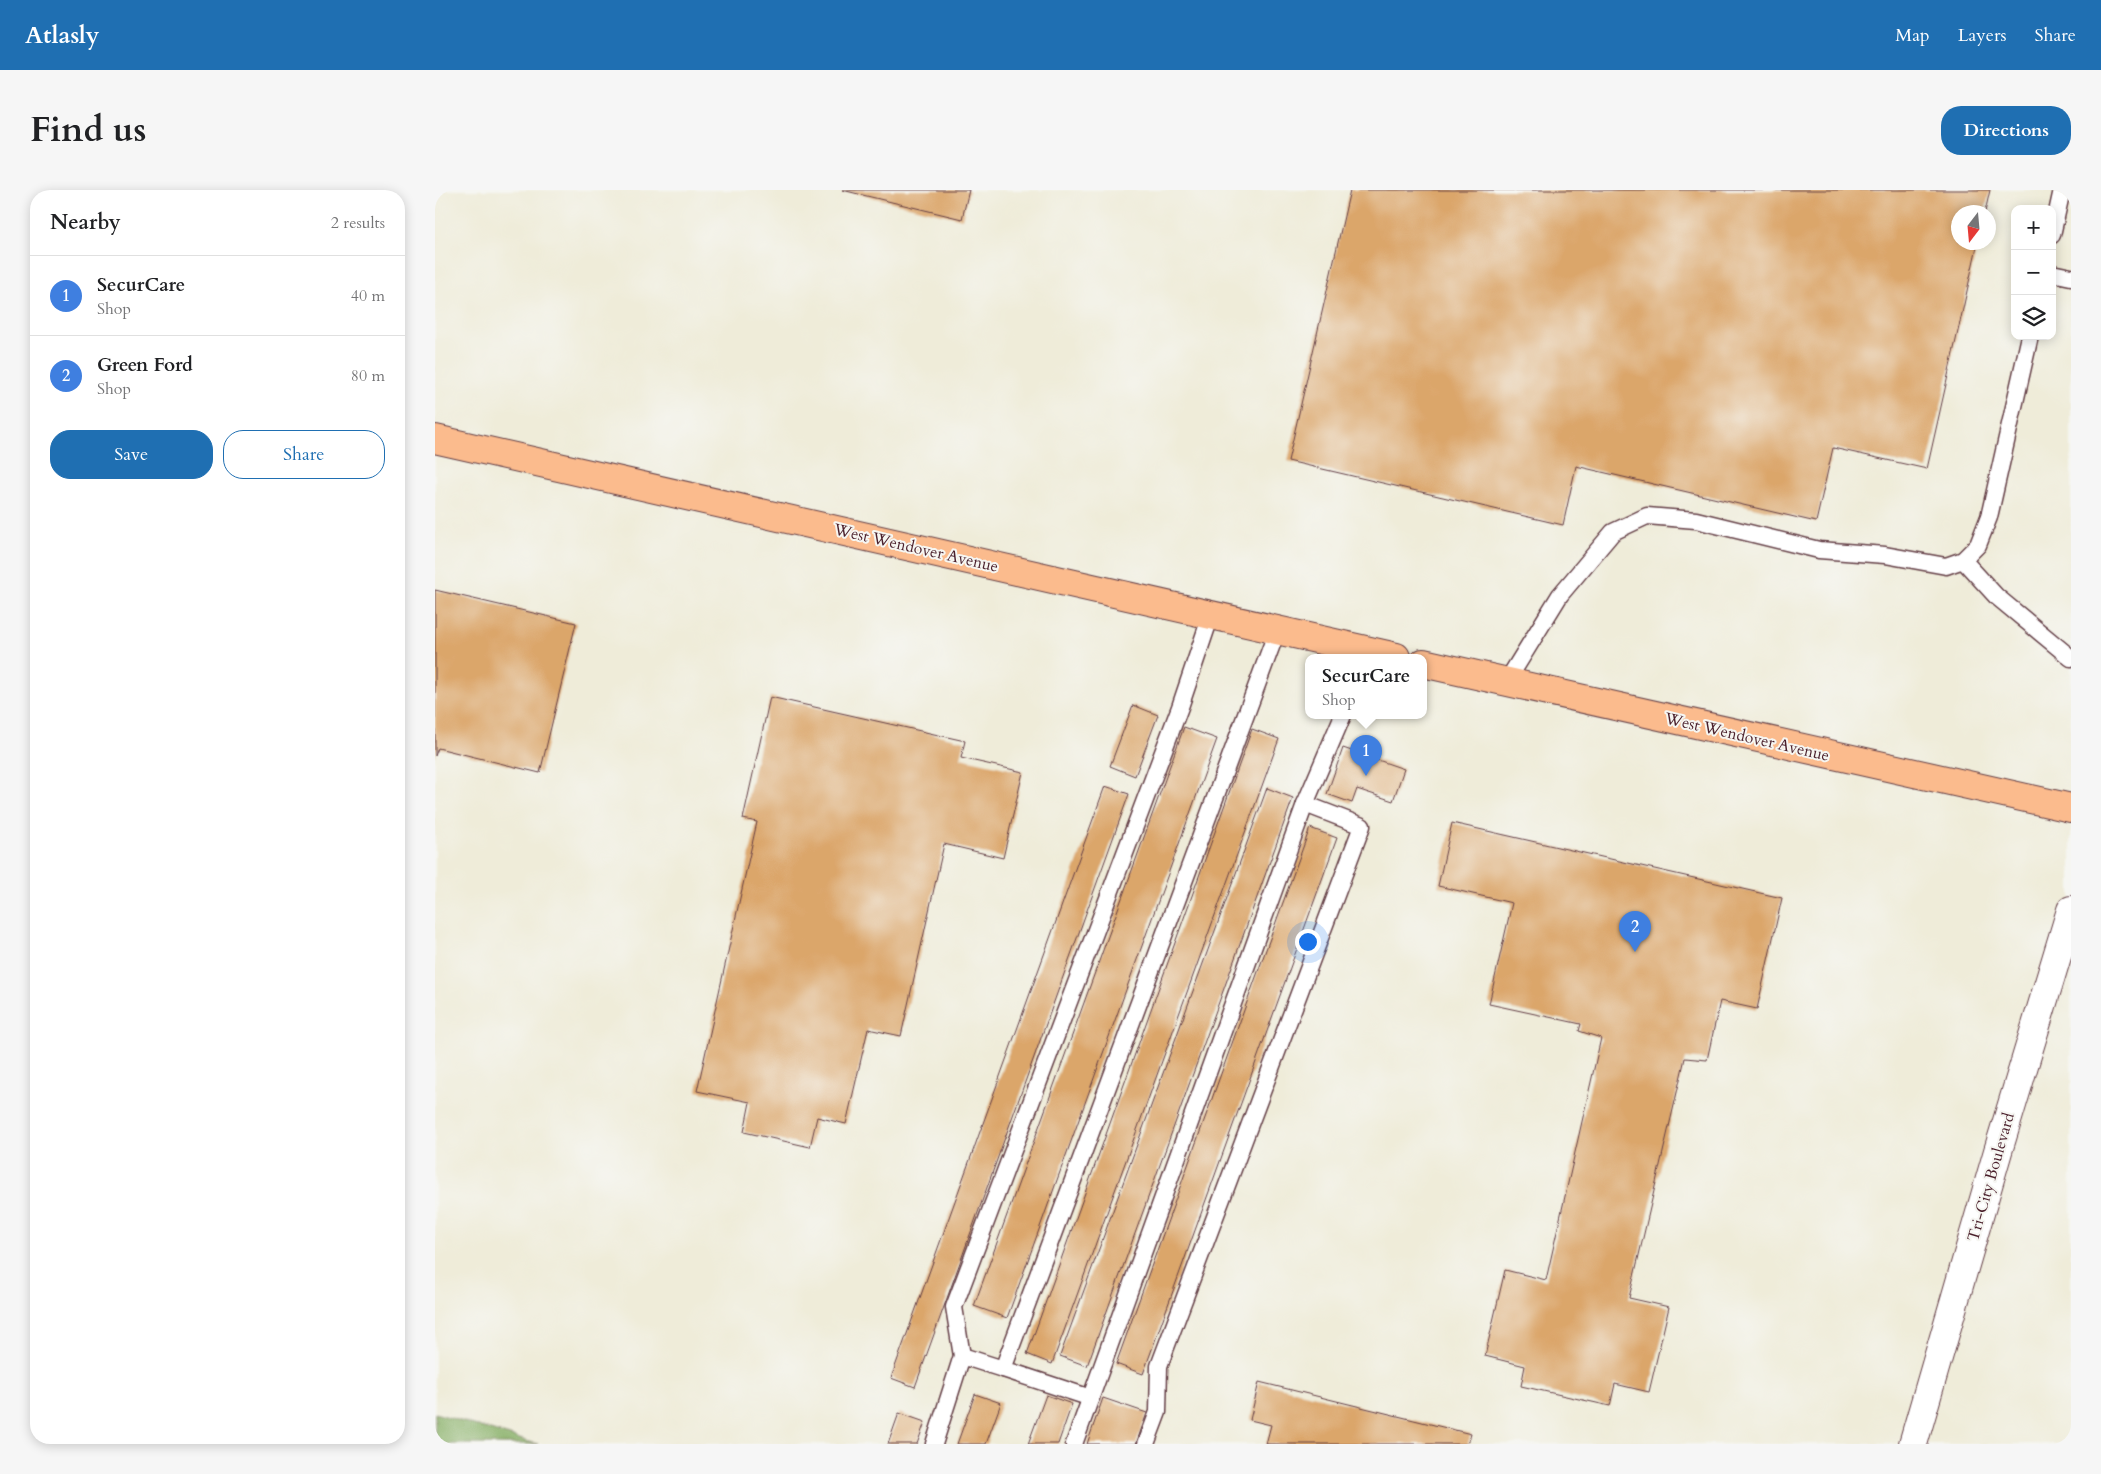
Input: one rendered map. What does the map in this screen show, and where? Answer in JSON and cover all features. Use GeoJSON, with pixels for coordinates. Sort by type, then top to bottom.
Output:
{"type":"FeatureCollection","features":[{"type":"Feature","properties":{"kind":"highway","name":"West Wendover Avenue"},"geometry":{"type":"LineString","coordinates":[[435,439],[1373,654]]}},
{"type":"Feature","properties":{"kind":"highway","name":"West Wendover Avenue"},"geometry":{"type":"LineString","coordinates":[[1427,664],[2071,808]]}},
{"type":"Feature","properties":{"kind":"street","name":"Tri-City Boulevard"},"geometry":{"type":"LineString","coordinates":[[1913,1444],[1998,1151],[2071,910]]}},
{"type":"Feature","properties":{"kind":"lane"},"geometry":{"type":"LineString","coordinates":[[2056,217],[2062,190]]}},
{"type":"Feature","properties":{"kind":"lane"},"geometry":{"type":"LineString","coordinates":[[2056,274],[2071,277]]}},
{"type":"Feature","properties":{"kind":"lane"},"geometry":{"type":"LineString","coordinates":[[1507,681],[1560,595],[1613,532],[1647,516],[1696,520],[1819,550],[1885,555],[1946,566],[1963,560],[1978,545],[1989,517],[2028,340]]}},
{"type":"Feature","properties":{"kind":"lane"},"geometry":{"type":"LineString","coordinates":[[1963,560],[1996,596],[2071,658]]}},
{"type":"Feature","properties":{"kind":"lane"},"geometry":{"type":"LineString","coordinates":[[934,1444],[962,1356],[954,1307],[1180,708],[1211,616]]}},
{"type":"Feature","properties":{"kind":"lane"},"geometry":{"type":"LineString","coordinates":[[1003,1369],[1277,631]]}},
{"type":"Feature","properties":{"kind":"lane"},"geometry":{"type":"LineString","coordinates":[[1074,1444],[1305,804],[1341,719]]}},
{"type":"Feature","properties":{"kind":"lane"},"geometry":{"type":"LineString","coordinates":[[1146,1444],[1157,1412],[1159,1366],[1361,826],[1305,804]]}},
{"type":"Feature","properties":{"kind":"lane"},"geometry":{"type":"LineString","coordinates":[[962,1356],[1091,1398]]}},
{"type":"Feature","properties":{"kind":"green space"},"geometry":{"type":"Polygon","coordinates":[[[435,1413],[526,1441],[538,1444],[435,1444],[435,1413]]]}},
{"type":"Feature","properties":{"kind":"building"},"geometry":{"type":"Polygon","coordinates":[[[842,190],[969,190],[962,219],[842,190]]]}},
{"type":"Feature","properties":{"kind":"building"},"geometry":{"type":"Polygon","coordinates":[[[1350,190],[1990,190],[1987,205],[1951,205],[1951,250],[1976,250],[1927,469],[1833,448],[1816,522],[1576,466],[1563,525],[1288,461],[1350,190]]]}},
{"type":"Feature","properties":{"kind":"building"},"geometry":{"type":"Polygon","coordinates":[[[435,590],[576,623],[540,773],[438,748],[435,756],[435,590]]]}},
{"type":"Feature","properties":{"kind":"building"},"geometry":{"type":"Polygon","coordinates":[[[770,697],[965,741],[961,758],[1023,772],[1003,858],[944,844],[901,1036],[868,1029],[846,1124],[817,1117],[810,1147],[744,1132],[750,1102],[697,1091],[757,822],[743,819],[770,697]]]}},
{"type":"Feature","properties":{"kind":"building"},"geometry":{"type":"Polygon","coordinates":[[[1133,705],[1158,715],[1135,776],[1110,766],[1133,705]]]}},
{"type":"Feature","properties":{"kind":"building"},"geometry":{"type":"Polygon","coordinates":[[[1184,727],[1217,739],[1007,1318],[974,1306],[1184,727]]]}},
{"type":"Feature","properties":{"kind":"building"},"geometry":{"type":"Polygon","coordinates":[[[1252,729],[1279,739],[1052,1364],[1027,1354],[1252,729]]]}},
{"type":"Feature","properties":{"kind":"building"},"geometry":{"type":"Polygon","coordinates":[[[1343,748],[1404,769],[1393,801],[1357,789],[1352,803],[1327,794],[1343,748]]]}},
{"type":"Feature","properties":{"kind":"building"},"geometry":{"type":"Polygon","coordinates":[[[1105,786],[1129,794],[915,1387],[891,1378],[1105,786]]]}},
{"type":"Feature","properties":{"kind":"building"},"geometry":{"type":"Polygon","coordinates":[[[1267,788],[1293,798],[1087,1366],[1060,1356],[1267,788]]]}},
{"type":"Feature","properties":{"kind":"building"},"geometry":{"type":"Polygon","coordinates":[[[1452,823],[1782,898],[1757,1009],[1720,1001],[1707,1060],[1685,1058],[1629,1298],[1669,1307],[1649,1392],[1615,1384],[1610,1406],[1521,1386],[1525,1366],[1485,1356],[1505,1270],[1546,1280],[1601,1038],[1579,1031],[1581,1024],[1489,1004],[1512,903],[1438,886],[1452,823]]]}},
{"type":"Feature","properties":{"kind":"building"},"geometry":{"type":"Polygon","coordinates":[[[1310,828],[1337,838],[1143,1374],[1116,1364],[1310,828]]]}},
{"type":"Feature","properties":{"kind":"building"},"geometry":{"type":"Polygon","coordinates":[[[1259,1382],[1471,1434],[1468,1444],[1266,1444],[1271,1425],[1250,1420],[1259,1382]]]}},
{"type":"Feature","properties":{"kind":"building"},"geometry":{"type":"Polygon","coordinates":[[[975,1394],[1001,1403],[986,1444],[957,1444],[975,1394]]]}},
{"type":"Feature","properties":{"kind":"building"},"geometry":{"type":"Polygon","coordinates":[[[1046,1395],[1072,1404],[1058,1444],[1028,1444],[1046,1395]]]}},
{"type":"Feature","properties":{"kind":"building"},"geometry":{"type":"Polygon","coordinates":[[[1103,1398],[1147,1413],[1136,1444],[1087,1444],[1103,1398]]]}},
{"type":"Feature","properties":{"kind":"building"},"geometry":{"type":"Polygon","coordinates":[[[899,1413],[925,1422],[917,1444],[888,1444],[899,1413]]]}},
{"type":"Feature","properties":{"kind":"place","name":"SecurCare"},"geometry":{"type":"Point","coordinates":[1366,776]}},
{"type":"Feature","properties":{"kind":"place","name":"Green Ford"},"geometry":{"type":"Point","coordinates":[1635,952]}}]}
